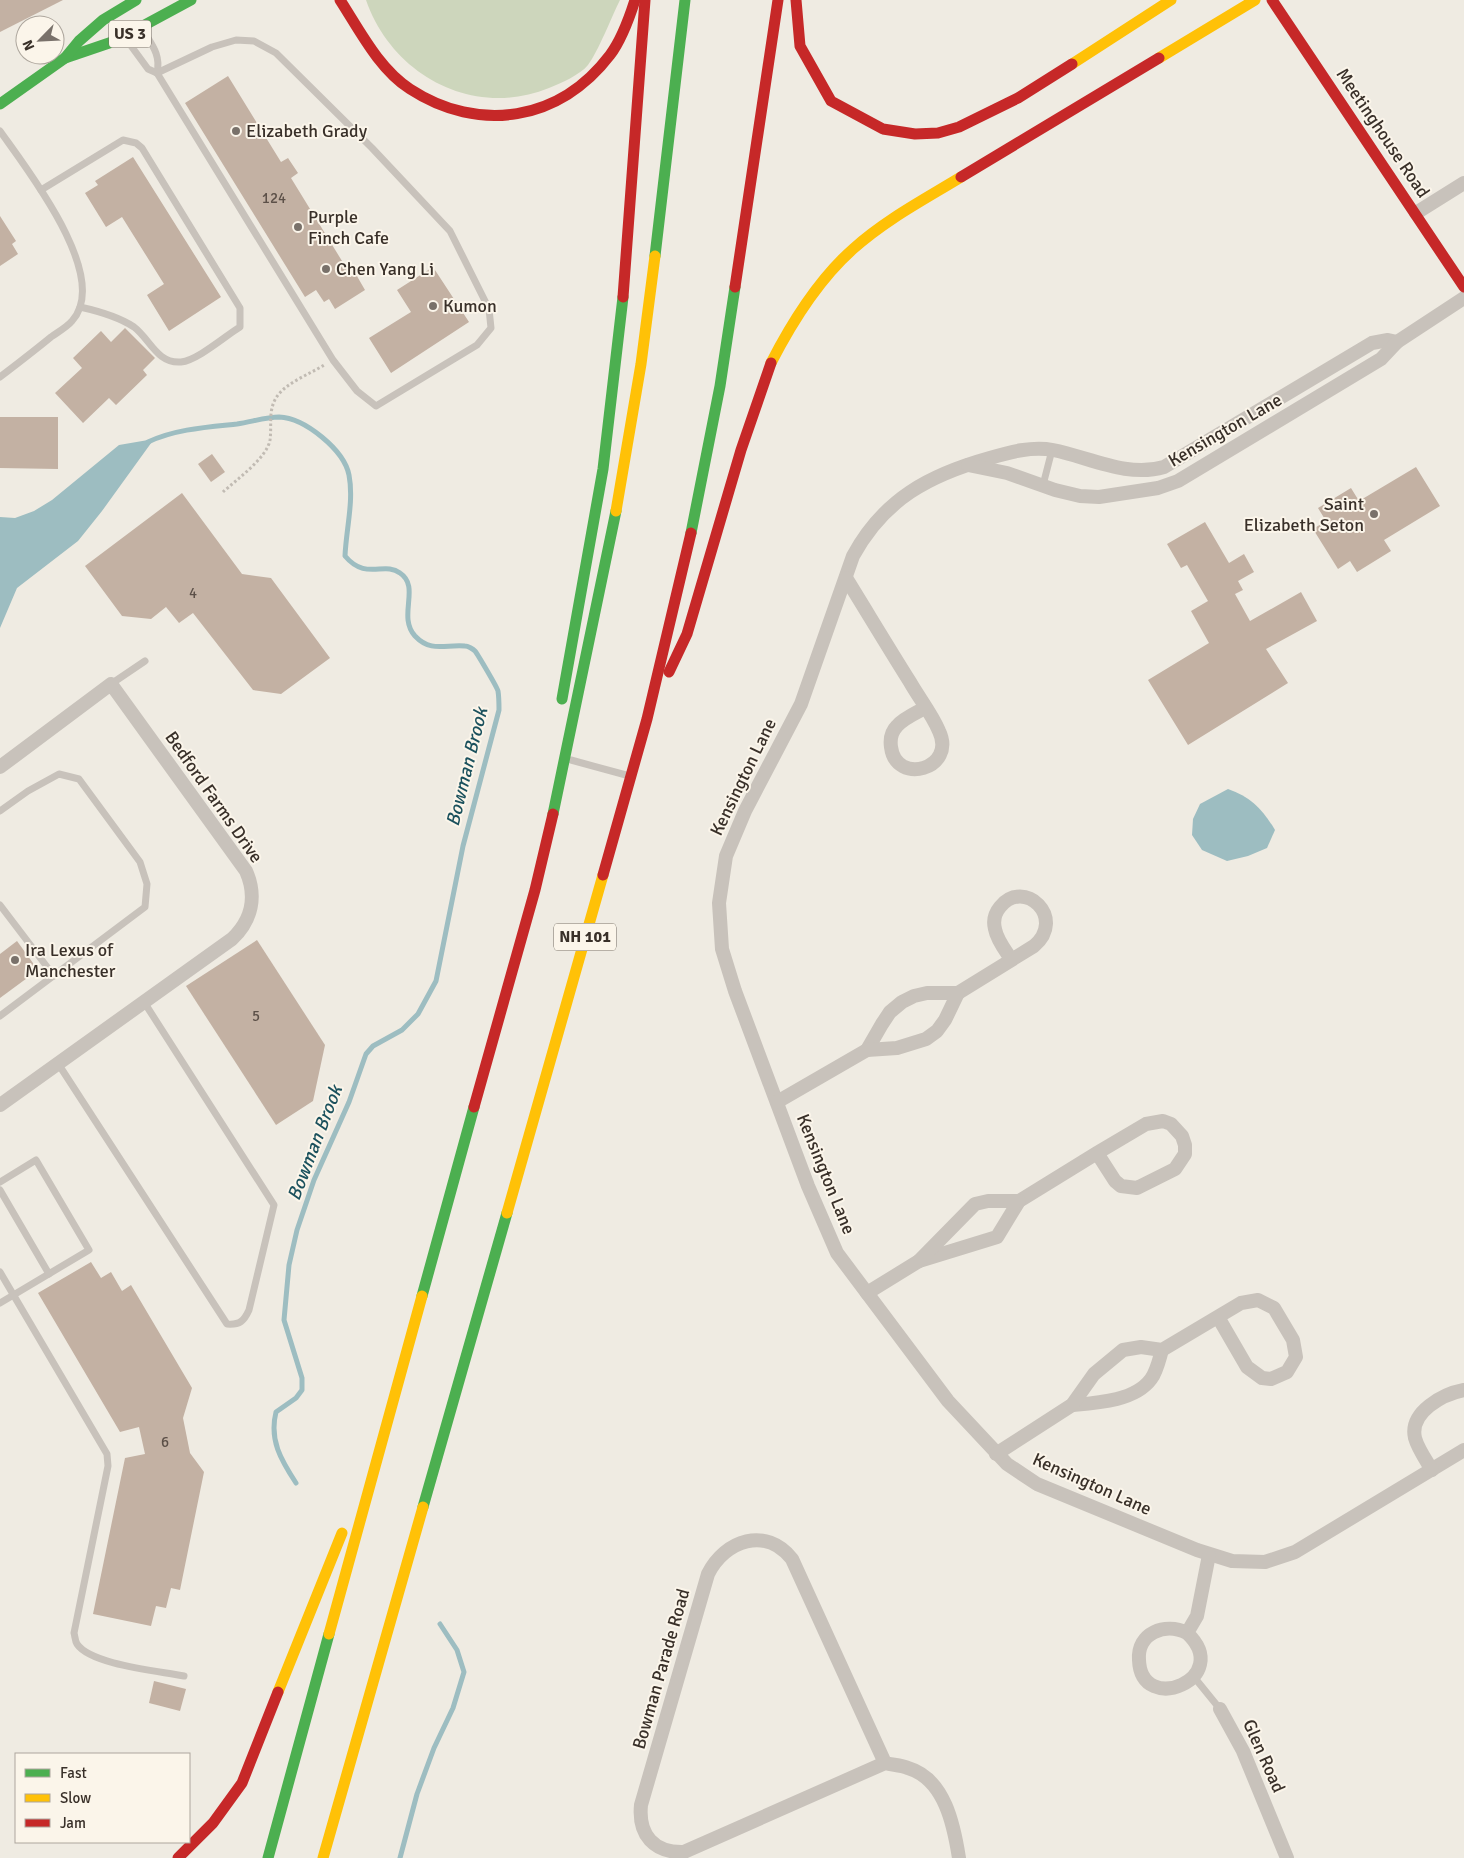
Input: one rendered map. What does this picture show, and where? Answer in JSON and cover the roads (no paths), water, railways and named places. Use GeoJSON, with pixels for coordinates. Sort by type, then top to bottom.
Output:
{"type":"FeatureCollection","features":[{"type":"Feature","properties":{"kind":"main road","name":"US 3"},"geometry":{"type":"LineString","coordinates":[[65,58],[79,40],[103,20],[136,0]]}},
{"type":"Feature","properties":{"kind":"main road","name":"US 3"},"geometry":{"type":"LineString","coordinates":[[65,58],[85,54],[125,37],[191,0]]}},
{"type":"Feature","properties":{"kind":"main road"},"geometry":{"type":"LineString","coordinates":[[340,0],[388,68],[410,88],[443,107],[475,116],[507,117],[560,102],[584,84],[610,55],[624,31],[636,0]]}},
{"type":"Feature","properties":{"kind":"main road"},"geometry":{"type":"LineString","coordinates":[[353,0],[360,30]]}},
{"type":"Feature","properties":{"kind":"main road"},"geometry":{"type":"LineString","coordinates":[[560,713],[603,469],[625,276],[645,0]]}},
{"type":"Feature","properties":{"kind":"main road"},"geometry":{"type":"LineString","coordinates":[[268,1858],[385,1427],[535,890],[566,759],[611,541],[641,364],[663,198],[684,0]]}},
{"type":"Feature","properties":{"kind":"main road","name":"NH 101"},"geometry":{"type":"LineString","coordinates":[[322,1858],[647,719],[690,537],[720,386],[778,0]]}},
{"type":"Feature","properties":{"kind":"main road"},"geometry":{"type":"LineString","coordinates":[[796,0],[800,46],[831,101],[882,129],[915,134],[938,133],[959,127],[988,114],[1171,0]]}},
{"type":"Feature","properties":{"kind":"main road"},"geometry":{"type":"LineString","coordinates":[[1148,16],[1159,0]]}},
{"type":"Feature","properties":{"kind":"main road"},"geometry":{"type":"LineString","coordinates":[[647,719],[687,634],[744,441],[771,363],[791,325],[832,271],[854,248],[914,205],[1255,0]]}},
{"type":"Feature","properties":{"kind":"main road","name":"Meetinghouse Road"},"geometry":{"type":"LineString","coordinates":[[1272,0],[1464,287]]}},
{"type":"Feature","properties":{"kind":"main road"},"geometry":{"type":"LineString","coordinates":[[0,104],[55,65]]}},
{"type":"Feature","properties":{"kind":"main road"},"geometry":{"type":"LineString","coordinates":[[535,890],[540,820],[547,781]]}},
{"type":"Feature","properties":{"kind":"main road"},"geometry":{"type":"LineString","coordinates":[[178,1858],[207,1832],[224,1812],[242,1783],[385,1427]]}},
{"type":"Feature","properties":{"kind":"street"},"geometry":{"type":"LineString","coordinates":[[1416,213],[1464,182]]}},
{"type":"Feature","properties":{"kind":"street","name":"Kensington Lane"},"geometry":{"type":"LineString","coordinates":[[967,465],[1007,473],[1080,496],[1099,497],[1138,492],[1178,481],[1375,363],[1390,351],[1397,342],[1464,298]]}},
{"type":"Feature","properties":{"kind":"street","name":"Kensington Lane"},"geometry":{"type":"LineString","coordinates":[[1397,342],[1378,341],[1366,347],[1212,440],[1164,467],[1155,470],[1112,466],[1052,450],[1027,449],[967,465],[928,480],[893,504],[863,538],[853,556],[810,683],[734,833],[721,880],[719,927],[722,949],[735,991],[822,1221],[837,1253],[948,1401],[996,1454],[1012,1468],[1037,1484],[1209,1555],[1249,1563],[1265,1562],[1295,1552],[1464,1450]]}},
{"type":"Feature","properties":{"kind":"street"},"geometry":{"type":"LineString","coordinates":[[846,578],[926,708],[940,731],[942,748],[934,763],[926,768],[910,769],[895,760],[891,752],[891,735],[901,722],[926,708]]}},
{"type":"Feature","properties":{"kind":"street"},"geometry":{"type":"LineString","coordinates":[[0,767],[111,684]]}},
{"type":"Feature","properties":{"kind":"street","name":"Bedford Farms Drive"},"geometry":{"type":"LineString","coordinates":[[0,1105],[58,1065],[242,930],[252,908],[252,884],[246,871],[111,684]]}},
{"type":"Feature","properties":{"kind":"street"},"geometry":{"type":"LineString","coordinates":[[868,1050],[890,1012],[902,1002],[921,995],[958,993],[1034,946],[1045,933],[1046,916],[1042,908],[1028,898],[1011,898],[1003,903],[994,918],[997,936],[1011,959]]}},
{"type":"Feature","properties":{"kind":"street"},"geometry":{"type":"LineString","coordinates":[[777,1102],[868,1050],[898,1048],[926,1039],[941,1026],[958,993]]}},
{"type":"Feature","properties":{"kind":"street"},"geometry":{"type":"LineString","coordinates":[[919,1261],[997,1237],[1019,1201],[1097,1153],[1154,1121],[1171,1124],[1182,1136],[1185,1145],[1184,1154],[1174,1170],[1137,1188],[1122,1186],[1115,1181],[1097,1153]]}},
{"type":"Feature","properties":{"kind":"street"},"geometry":{"type":"LineString","coordinates":[[867,1293],[919,1261],[975,1204],[988,1201],[1019,1201]]}},
{"type":"Feature","properties":{"kind":"street"},"geometry":{"type":"LineString","coordinates":[[996,1454],[1072,1405],[1094,1374],[1123,1350],[1141,1347],[1162,1350],[1218,1317],[1249,1300],[1266,1302],[1274,1308],[1296,1348],[1293,1365],[1287,1372],[1271,1379],[1254,1374],[1247,1368],[1218,1317]]}},
{"type":"Feature","properties":{"kind":"street"},"geometry":{"type":"LineString","coordinates":[[1072,1405],[1110,1400],[1144,1386],[1156,1372],[1162,1350]]}},
{"type":"Feature","properties":{"kind":"street"},"geometry":{"type":"LineString","coordinates":[[1432,1470],[1415,1438],[1418,1420],[1430,1405],[1448,1394],[1464,1390]]}},
{"type":"Feature","properties":{"kind":"street","name":"Bowman Parade Road"},"geometry":{"type":"LineString","coordinates":[[761,1540],[783,1548],[792,1559],[886,1763],[684,1852],[662,1850],[645,1836],[641,1827],[641,1805],[708,1574],[714,1562],[725,1552],[747,1542],[761,1540]]}},
{"type":"Feature","properties":{"kind":"street"},"geometry":{"type":"LineString","coordinates":[[1187,1634],[1198,1610],[1209,1555]]}},
{"type":"Feature","properties":{"kind":"street"},"geometry":{"type":"LineString","coordinates":[[1170,1628],[1187,1634],[1195,1642],[1200,1654],[1199,1666],[1194,1677],[1180,1688],[1162,1689],[1146,1680],[1139,1663],[1141,1646],[1153,1632],[1170,1628]]}},
{"type":"Feature","properties":{"kind":"street","name":"Glen Road"},"geometry":{"type":"LineString","coordinates":[[1220,1709],[1243,1751],[1287,1858]]}},
{"type":"Feature","properties":{"kind":"street"},"geometry":{"type":"LineString","coordinates":[[886,1763],[910,1768],[926,1779],[940,1794],[955,1835],[959,1858]]}},
{"type":"Feature","properties":{"kind":"lane"},"geometry":{"type":"LineString","coordinates":[[142,28],[160,61],[157,73]]}},
{"type":"Feature","properties":{"kind":"lane"},"geometry":{"type":"LineString","coordinates":[[125,37],[148,69],[157,73],[333,360],[356,391],[376,406],[477,345],[491,328],[489,309],[450,232],[300,74],[276,53],[254,41],[236,40],[212,47],[157,73]]}},
{"type":"Feature","properties":{"kind":"lane"},"geometry":{"type":"LineString","coordinates":[[0,132],[41,190],[74,250],[82,282],[80,307],[73,321],[0,378]]}},
{"type":"Feature","properties":{"kind":"lane"},"geometry":{"type":"LineString","coordinates":[[41,190],[123,140],[136,143],[142,148],[240,308],[241,319],[240,327],[194,357],[181,362],[162,359],[148,341],[128,324],[108,315],[80,307]]}},
{"type":"Feature","properties":{"kind":"lane"},"geometry":{"type":"LineString","coordinates":[[1366,347],[1375,363]]}},
{"type":"Feature","properties":{"kind":"lane"},"geometry":{"type":"LineString","coordinates":[[1212,440],[1221,456]]}},
{"type":"Feature","properties":{"kind":"lane"},"geometry":{"type":"LineString","coordinates":[[1043,485],[1052,450]]}},
{"type":"Feature","properties":{"kind":"lane"},"geometry":{"type":"LineString","coordinates":[[111,684],[145,661]]}},
{"type":"Feature","properties":{"kind":"lane"},"geometry":{"type":"LineString","coordinates":[[566,759],[630,776]]}},
{"type":"Feature","properties":{"kind":"lane"},"geometry":{"type":"LineString","coordinates":[[0,811],[28,791],[59,774],[79,780],[140,862],[148,884],[145,907],[0,1016]]}},
{"type":"Feature","properties":{"kind":"lane"},"geometry":{"type":"LineString","coordinates":[[0,906],[54,976]]}},
{"type":"Feature","properties":{"kind":"lane"},"geometry":{"type":"LineString","coordinates":[[58,1065],[228,1324],[236,1325],[245,1320],[274,1205],[144,1002]]}},
{"type":"Feature","properties":{"kind":"lane"},"geometry":{"type":"LineString","coordinates":[[0,1182],[36,1160],[89,1250],[0,1303]]}},
{"type":"Feature","properties":{"kind":"lane"},"geometry":{"type":"LineString","coordinates":[[0,1190],[49,1274]]}},
{"type":"Feature","properties":{"kind":"lane"},"geometry":{"type":"LineString","coordinates":[[0,1272],[107,1454],[108,1466],[74,1633],[77,1644],[101,1660],[184,1676]]}},
{"type":"Feature","properties":{"kind":"lane","name":"Glen Road"},"geometry":{"type":"LineString","coordinates":[[1194,1677],[1220,1709]]}},
{"type":"Feature","properties":{"kind":"water"},"geometry":{"type":"Polygon","coordinates":[[[154,439],[78,541],[17,588],[0,628],[0,517],[15,518],[34,511],[52,500],[119,445],[154,439]]]}},
{"type":"Feature","properties":{"kind":"water"},"geometry":{"type":"Polygon","coordinates":[[[1228,789],[1256,805],[1275,830],[1267,848],[1248,856],[1227,861],[1202,850],[1192,835],[1193,819],[1200,804],[1228,789]]]}},
{"type":"Feature","properties":{"kind":"waterway","name":"Bowman Brook"},"geometry":{"type":"LineString","coordinates":[[148,442],[180,431],[274,417],[289,419],[311,429],[332,446],[346,465],[349,475],[350,505],[345,556],[360,568],[388,569],[400,573],[406,579],[409,586],[408,620],[415,636],[433,646],[465,646],[473,649],[497,688],[498,693],[499,710],[463,846],[436,981],[418,1014],[402,1030],[373,1046],[366,1054],[349,1102],[314,1180],[297,1230],[289,1265],[284,1320],[302,1378],[302,1390],[296,1398],[276,1412],[274,1422],[275,1441],[281,1458],[296,1483]]}},
{"type":"Feature","properties":{"kind":"waterway"},"geometry":{"type":"LineString","coordinates":[[400,1858],[417,1794],[434,1748],[453,1708],[464,1672],[457,1650],[440,1624]]}},
{"type":"Feature","properties":{"kind":"place","name":"Elizabeth Grady"},"geometry":{"type":"Point","coordinates":[236,131]}},
{"type":"Feature","properties":{"kind":"place","name":"Purple Finch Cafe"},"geometry":{"type":"Point","coordinates":[298,227]}},
{"type":"Feature","properties":{"kind":"place","name":"Chen Yang Li"},"geometry":{"type":"Point","coordinates":[326,269]}},
{"type":"Feature","properties":{"kind":"place","name":"Kumon"},"geometry":{"type":"Point","coordinates":[433,306]}},
{"type":"Feature","properties":{"kind":"place","name":"Saint Elizabeth Seton"},"geometry":{"type":"Point","coordinates":[1374,514]}},
{"type":"Feature","properties":{"kind":"place","name":"Ira Lexus of Manchester"},"geometry":{"type":"Point","coordinates":[15,960]}}]}
